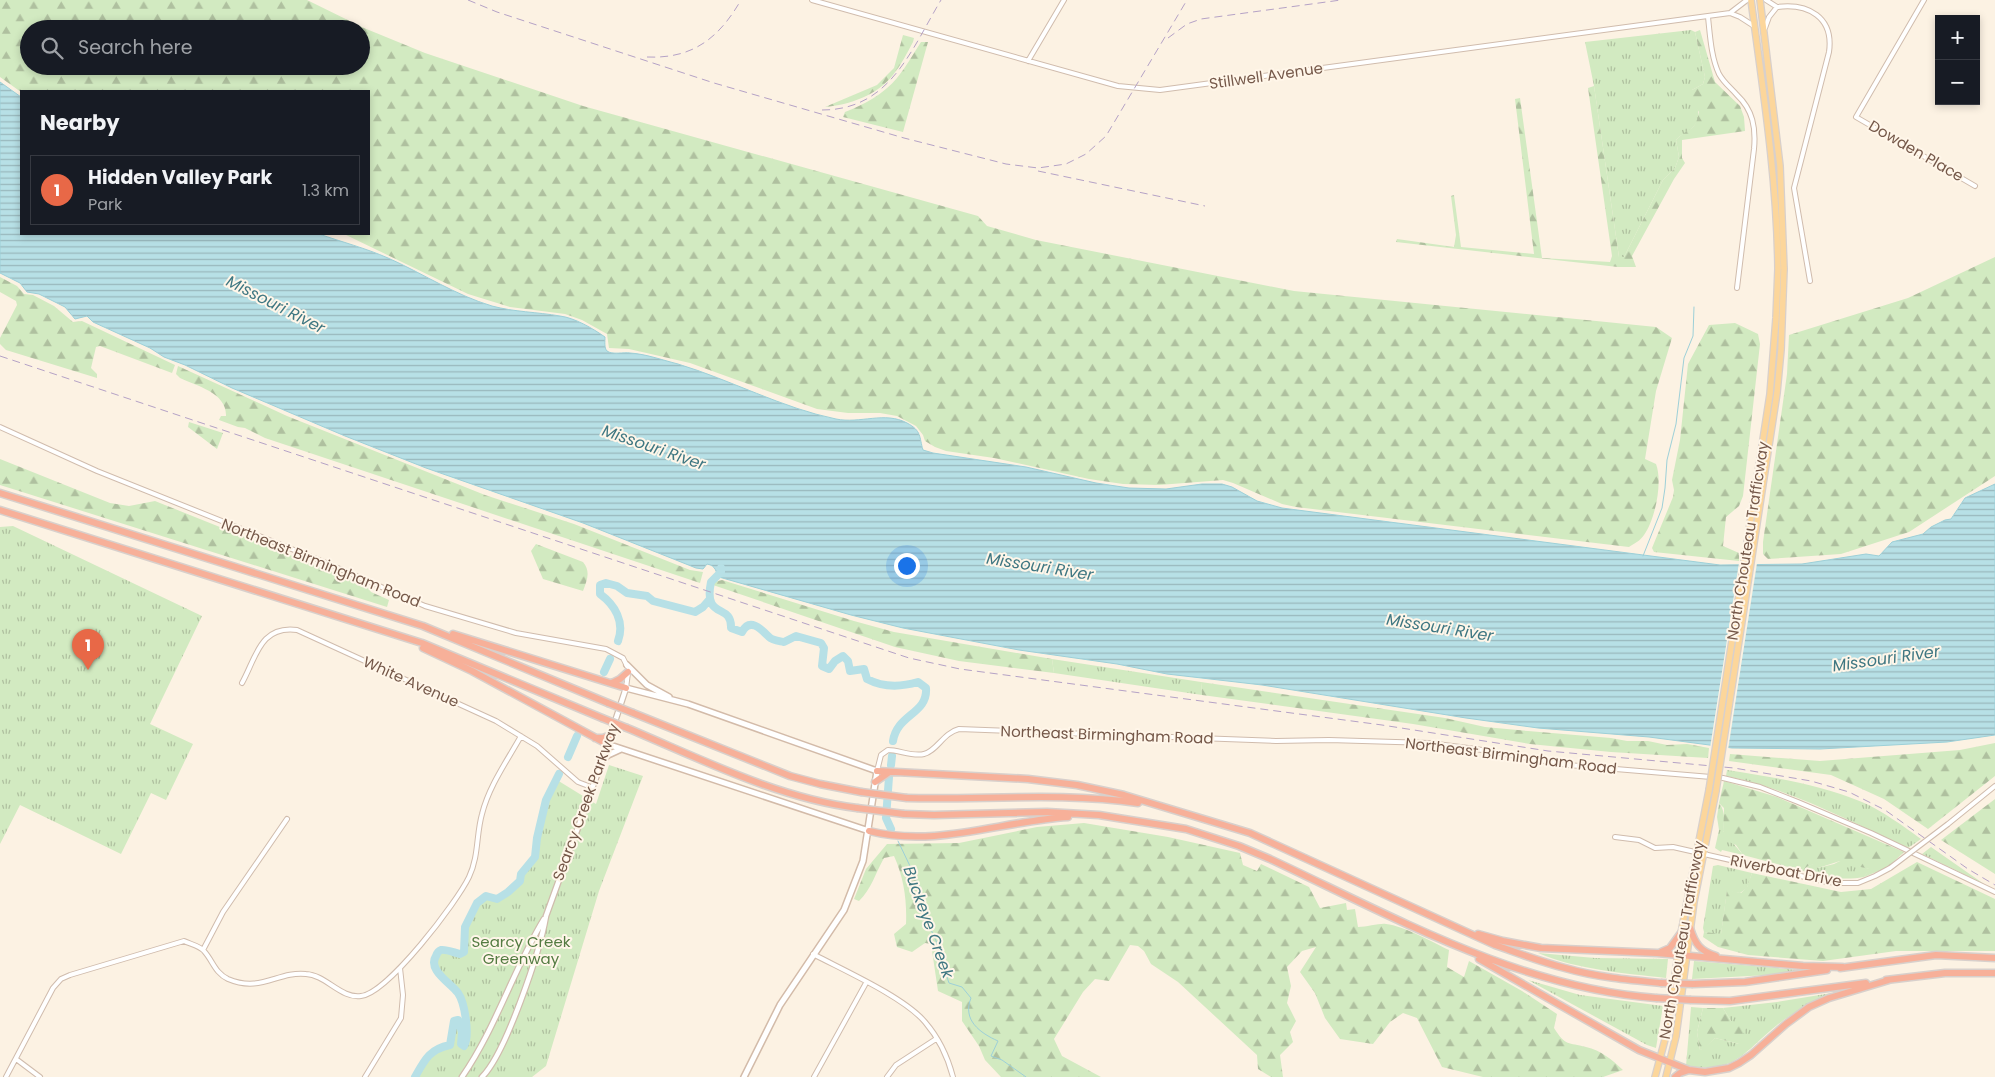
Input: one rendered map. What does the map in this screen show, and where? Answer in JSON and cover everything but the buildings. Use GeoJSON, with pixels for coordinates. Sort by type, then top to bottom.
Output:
{"type":"FeatureCollection","features":[{"type":"Feature","properties":{"kind":"highway"},"geometry":{"type":"LineString","coordinates":[[0,493],[386,614],[444,634],[790,776],[861,792],[907,798],[1079,797],[1156,805]]}},
{"type":"Feature","properties":{"kind":"highway"},"geometry":{"type":"LineString","coordinates":[[0,510],[386,631],[458,657],[751,780],[802,796],[857,808],[904,814],[1047,812],[1099,815],[1186,829],[1238,846],[1456,946],[1529,974],[1582,988],[1623,996],[1730,1001],[1945,973],[1995,973]]}},
{"type":"Feature","properties":{"kind":"highway"},"geometry":{"type":"LineString","coordinates":[[386,631],[472,671],[607,744]]}},
{"type":"Feature","properties":{"kind":"highway"},"geometry":{"type":"LineString","coordinates":[[444,634],[459,636],[626,688]]}},
{"type":"Feature","properties":{"kind":"highway"},"geometry":{"type":"LineString","coordinates":[[612,683],[620,679],[628,668]]}},
{"type":"Feature","properties":{"kind":"highway"},"geometry":{"type":"LineString","coordinates":[[594,738],[603,738],[611,735]]}},
{"type":"Feature","properties":{"kind":"highway"},"geometry":{"type":"LineString","coordinates":[[877,771],[1021,778],[1097,788],[1225,824],[1264,839],[1495,945],[1566,969],[1625,980],[1694,984],[1754,981],[1936,955],[1995,958]]}},
{"type":"Feature","properties":{"kind":"highway"},"geometry":{"type":"LineString","coordinates":[[875,782],[884,774],[891,772]]}},
{"type":"Feature","properties":{"kind":"highway"},"geometry":{"type":"LineString","coordinates":[[869,830],[897,836],[942,836],[986,830],[1014,822],[1044,818],[1099,815]]}},
{"type":"Feature","properties":{"kind":"highway"},"geometry":{"type":"LineString","coordinates":[[1690,928],[1694,941],[1700,949],[1726,960]]}},
{"type":"Feature","properties":{"kind":"highway"},"geometry":{"type":"LineString","coordinates":[[1461,929],[1503,941],[1541,948],[1658,953],[1803,966],[1842,967]]}},
{"type":"Feature","properties":{"kind":"highway"},"geometry":{"type":"LineString","coordinates":[[1658,953],[1670,948],[1680,933]]}},
{"type":"Feature","properties":{"kind":"highway"},"geometry":{"type":"LineString","coordinates":[[1456,946],[1639,1050],[1689,1070],[1705,1072],[1729,1068],[1751,1055],[1786,1024],[1809,1007],[1829,998],[1889,980]]}},
{"type":"Feature","properties":{"kind":"highway"},"geometry":{"type":"LineString","coordinates":[[1675,1077],[1689,1070]]}},
{"type":"Feature","properties":{"kind":"main road","name":"North Chouteau Trafficway"},"geometry":{"type":"LineString","coordinates":[[1751,0],[1772,151],[1781,269]]}},
{"type":"Feature","properties":{"kind":"main road","name":"North Chouteau Trafficway"},"geometry":{"type":"LineString","coordinates":[[1666,1077],[1676,1036],[1690,928],[1704,854],[1770,394],[1781,269],[1780,166],[1760,0]]}},
{"type":"Feature","properties":{"kind":"main road"},"geometry":{"type":"LineString","coordinates":[[628,668],[647,685],[676,700]]}},
{"type":"Feature","properties":{"kind":"main road"},"geometry":{"type":"LineString","coordinates":[[626,688],[676,700],[877,771],[863,861],[844,910],[780,1005],[744,1077]]}},
{"type":"Feature","properties":{"kind":"main road"},"geometry":{"type":"LineString","coordinates":[[607,744],[869,830]]}},
{"type":"Feature","properties":{"kind":"main road"},"geometry":{"type":"LineString","coordinates":[[602,761],[608,755],[621,748]]}},
{"type":"Feature","properties":{"kind":"main road","name":"North Chouteau Trafficway"},"geometry":{"type":"LineString","coordinates":[[1655,1077],[1667,1032],[1680,933],[1696,852],[1712,790]]}},
{"type":"Feature","properties":{"kind":"street","name":"Stillwell Avenue"},"geometry":{"type":"LineString","coordinates":[[814,0],[1118,86],[1160,90],[1730,14]]}},
{"type":"Feature","properties":{"kind":"street"},"geometry":{"type":"LineString","coordinates":[[1028,61],[1064,0]]}},
{"type":"Feature","properties":{"kind":"street"},"geometry":{"type":"LineString","coordinates":[[1730,14],[1747,0]]}},
{"type":"Feature","properties":{"kind":"street"},"geometry":{"type":"LineString","coordinates":[[1766,0],[1777,7],[1791,6],[1805,8],[1813,12],[1824,23],[1830,36],[1829,52],[1794,188],[1810,281]]}},
{"type":"Feature","properties":{"kind":"street","name":"Dowden Place"},"geometry":{"type":"LineString","coordinates":[[1924,0],[1856,117],[1975,186]]}},
{"type":"Feature","properties":{"kind":"street"},"geometry":{"type":"LineString","coordinates":[[1764,31],[1769,17],[1777,7]]}},
{"type":"Feature","properties":{"kind":"street"},"geometry":{"type":"LineString","coordinates":[[1730,14],[1740,17],[1755,27]]}},
{"type":"Feature","properties":{"kind":"street"},"geometry":{"type":"LineString","coordinates":[[1708,16],[1718,72],[1747,106],[1755,129],[1737,288]]}},
{"type":"Feature","properties":{"kind":"street","name":"Northeast Birmingham Road"},"geometry":{"type":"LineString","coordinates":[[0,427],[97,471],[324,562],[425,606],[516,633],[606,649],[619,655],[628,668]]}},
{"type":"Feature","properties":{"kind":"street","name":"White Avenue"},"geometry":{"type":"LineString","coordinates":[[242,683],[264,640],[270,634],[281,629],[297,630],[475,711],[537,746],[578,782],[591,787]]}},
{"type":"Feature","properties":{"kind":"street"},"geometry":{"type":"LineString","coordinates":[[626,688],[628,668]]}},
{"type":"Feature","properties":{"kind":"street","name":"Searcy Creek Parkway"},"geometry":{"type":"LineString","coordinates":[[482,1077],[501,1046],[514,1018],[543,933],[546,916],[591,787],[602,761],[626,688]]}},
{"type":"Feature","properties":{"kind":"street","name":"Northeast Birmingham Road"},"geometry":{"type":"LineString","coordinates":[[877,771],[881,754],[888,750],[917,755],[925,754],[946,735],[959,729],[1267,741],[1436,744],[1568,765],[1704,776],[1750,784],[1871,833],[1995,892]]}},
{"type":"Feature","properties":{"kind":"street"},"geometry":{"type":"LineString","coordinates":[[6,1077],[53,988],[61,979],[70,974],[184,941],[203,950],[216,970],[225,977],[237,982],[263,983],[294,974],[306,973],[316,976],[350,995],[356,996],[370,993],[400,968],[424,942],[469,877],[476,858],[480,822],[486,801],[521,736]]}},
{"type":"Feature","properties":{"kind":"street","name":"Riverboat Drive"},"geometry":{"type":"LineString","coordinates":[[1615,837],[1639,840],[1655,848],[1673,847],[1827,882],[1858,883],[1890,868],[1995,786]]}},
{"type":"Feature","properties":{"kind":"street"},"geometry":{"type":"LineString","coordinates":[[203,950],[223,912],[287,819]]}},
{"type":"Feature","properties":{"kind":"street","name":"Searcy Creek Parkway"},"geometry":{"type":"LineString","coordinates":[[462,1077],[476,1057],[532,938],[546,916]]}},
{"type":"Feature","properties":{"kind":"street"},"geometry":{"type":"LineString","coordinates":[[813,954],[866,982],[910,1009],[926,1022],[947,1057],[953,1077]]}},
{"type":"Feature","properties":{"kind":"street"},"geometry":{"type":"LineString","coordinates":[[365,1077],[401,1018],[403,995],[400,968]]}},
{"type":"Feature","properties":{"kind":"street"},"geometry":{"type":"LineString","coordinates":[[814,1077],[866,982]]}},
{"type":"Feature","properties":{"kind":"street"},"geometry":{"type":"LineString","coordinates":[[887,1077],[896,1065],[936,1039]]}},
{"type":"Feature","properties":{"kind":"street"},"geometry":{"type":"LineString","coordinates":[[16,1059],[40,1077]]}},
{"type":"Feature","properties":{"kind":"green space"},"geometry":{"type":"Polygon","coordinates":[[[0,0],[307,0],[348,20],[20,20],[20,75],[370,75],[370,30],[425,53],[583,106],[978,216],[987,226],[1036,240],[1294,291],[1656,327],[1672,338],[1656,391],[1645,459],[1656,464],[1659,481],[1657,501],[1652,520],[1644,535],[1629,547],[1296,507],[1282,504],[1223,480],[1159,485],[1123,484],[1089,479],[994,458],[946,451],[925,441],[916,426],[897,416],[880,413],[848,413],[817,409],[690,363],[629,349],[609,348],[607,334],[582,320],[565,314],[510,307],[468,294],[346,235],[370,235],[370,90],[20,91],[0,77],[0,0]]]}},
{"type":"Feature","properties":{"kind":"green space"},"geometry":{"type":"Polygon","coordinates":[[[1691,30],[1695,32],[1705,77],[1703,84],[1692,90],[1698,110],[1698,120],[1692,128],[1676,140],[1679,157],[1675,168],[1663,180],[1624,257],[1619,257],[1594,86],[1585,42],[1691,30]]]}},
{"type":"Feature","properties":{"kind":"green space"},"geometry":{"type":"Polygon","coordinates":[[[1700,30],[1715,82],[1740,106],[1744,117],[1745,131],[1682,140],[1682,158],[1685,163],[1674,179],[1632,256],[1636,267],[1618,267],[1396,242],[1397,239],[1454,247],[1456,235],[1451,196],[1454,195],[1461,247],[1534,254],[1515,99],[1520,98],[1542,258],[1610,262],[1612,256],[1588,88],[1594,86],[1619,257],[1624,257],[1663,180],[1675,168],[1679,157],[1676,140],[1693,127],[1697,119],[1699,112],[1688,97],[1692,90],[1703,84],[1705,77],[1695,32],[1700,30]]]}},
{"type":"Feature","properties":{"kind":"green space"},"geometry":{"type":"Polygon","coordinates":[[[903,35],[914,38],[913,42],[899,67],[887,82],[862,98],[844,104],[825,107],[877,85],[894,68],[903,35]]]}},
{"type":"Feature","properties":{"kind":"green space"},"geometry":{"type":"Polygon","coordinates":[[[921,42],[928,42],[903,132],[843,117],[845,112],[873,98],[892,84],[921,42]]]}},
{"type":"Feature","properties":{"kind":"green space"},"geometry":{"type":"Polygon","coordinates":[[[1995,257],[1995,476],[1909,532],[1841,554],[1768,559],[1763,554],[1763,542],[1787,374],[1789,335],[1908,298],[1995,257]]]}},
{"type":"Feature","properties":{"kind":"green space"},"geometry":{"type":"Polygon","coordinates":[[[0,277],[17,286],[24,294],[33,295],[54,306],[73,322],[82,321],[175,365],[172,373],[100,346],[96,347],[91,368],[97,374],[97,378],[6,350],[0,344],[0,338],[17,305],[16,301],[0,292],[0,277]]]}},
{"type":"Feature","properties":{"kind":"green space"},"geometry":{"type":"Polygon","coordinates":[[[1735,323],[1758,334],[1760,344],[1743,496],[1739,506],[1726,517],[1723,546],[1739,553],[1739,561],[1654,552],[1652,548],[1673,497],[1672,480],[1680,440],[1688,364],[1709,325],[1735,323]]]}},
{"type":"Feature","properties":{"kind":"green space"},"geometry":{"type":"Polygon","coordinates":[[[178,366],[287,416],[485,495],[574,524],[690,570],[703,572],[700,583],[265,438],[245,428],[219,420],[221,416],[226,416],[222,401],[210,391],[180,378],[176,374],[178,366]]]}},
{"type":"Feature","properties":{"kind":"green space"},"geometry":{"type":"Polygon","coordinates":[[[189,422],[223,433],[217,449],[188,427],[189,422]]]}},
{"type":"Feature","properties":{"kind":"green space"},"geometry":{"type":"Polygon","coordinates":[[[0,459],[110,503],[129,506],[155,501],[367,586],[371,592],[389,600],[387,607],[0,485],[0,459]]]}},
{"type":"Feature","properties":{"kind":"green space"},"geometry":{"type":"Polygon","coordinates":[[[13,526],[202,616],[150,724],[193,744],[166,800],[151,793],[121,854],[20,805],[0,844],[0,527],[13,526]]]}},
{"type":"Feature","properties":{"kind":"green space"},"geometry":{"type":"Polygon","coordinates":[[[536,544],[583,562],[588,573],[583,591],[543,579],[531,551],[536,544]]]}},
{"type":"Feature","properties":{"kind":"green space"},"geometry":{"type":"Polygon","coordinates":[[[722,580],[894,632],[1052,659],[1054,673],[959,661],[895,647],[713,585],[714,582],[722,580]]]}},
{"type":"Feature","properties":{"kind":"green space"},"geometry":{"type":"Polygon","coordinates":[[[1052,659],[1201,682],[1202,695],[1054,673],[1052,659]]]}},
{"type":"Feature","properties":{"kind":"green space"},"geometry":{"type":"Polygon","coordinates":[[[1201,682],[1445,718],[1485,727],[1627,741],[1648,741],[1667,745],[1687,744],[1709,748],[1708,758],[1611,752],[1530,744],[1413,724],[1202,695],[1201,682]]]}},
{"type":"Feature","properties":{"kind":"green space"},"geometry":{"type":"Polygon","coordinates":[[[1995,743],[1995,776],[1928,829],[1884,799],[1831,775],[1729,761],[1730,754],[1820,761],[1960,750],[1995,743]]]}},
{"type":"Feature","properties":{"kind":"green space","name":"Searcy Creek Greenway"},"geometry":{"type":"Polygon","coordinates":[[[609,765],[643,776],[599,891],[546,1066],[532,1077],[415,1077],[433,1052],[450,1045],[454,1021],[458,1020],[462,1032],[461,1044],[464,1046],[466,1041],[466,1019],[460,998],[458,993],[436,971],[434,960],[436,956],[444,951],[460,954],[464,952],[465,927],[477,903],[486,896],[497,899],[520,881],[521,874],[535,857],[537,838],[546,800],[557,780],[596,804],[609,765]]]}},
{"type":"Feature","properties":{"kind":"green space"},"geometry":{"type":"Polygon","coordinates":[[[1727,770],[1761,775],[1829,790],[1876,809],[1921,839],[1908,848],[1796,797],[1726,776],[1727,770]]]}},
{"type":"Feature","properties":{"kind":"green space"},"geometry":{"type":"Polygon","coordinates":[[[1724,781],[1777,797],[1904,852],[1888,867],[1864,877],[1869,869],[1841,863],[1840,861],[1818,868],[1815,864],[1808,866],[1803,871],[1743,855],[1736,845],[1729,842],[1723,831],[1724,808],[1719,803],[1724,781]]]}},
{"type":"Feature","properties":{"kind":"green space"},"geometry":{"type":"Polygon","coordinates":[[[1995,799],[1995,874],[1941,840],[1995,799]]]}},
{"type":"Feature","properties":{"kind":"green space"},"geometry":{"type":"Polygon","coordinates":[[[1719,803],[1724,813],[1723,831],[1743,855],[1722,850],[1721,852],[1715,848],[1719,830],[1717,817],[1719,803]]]}},
{"type":"Feature","properties":{"kind":"green space"},"geometry":{"type":"Polygon","coordinates":[[[1084,823],[1168,837],[1240,853],[1243,865],[1257,871],[1261,864],[1309,887],[1320,908],[1346,903],[1347,910],[1355,909],[1358,927],[1386,924],[1409,931],[1449,950],[1447,967],[1464,977],[1469,961],[1522,991],[1557,1014],[1554,1028],[1565,1041],[1597,1050],[1623,1070],[1603,1077],[1483,1077],[1442,1067],[1417,1018],[1403,1013],[1390,1022],[1373,1044],[1340,1039],[1325,1018],[1315,993],[1300,972],[1316,947],[1302,951],[1287,967],[1291,986],[1287,1003],[1296,1021],[1290,1032],[1293,1042],[1280,1055],[1283,1077],[1271,1077],[1258,1069],[1257,1055],[1178,982],[1151,964],[1144,951],[1138,946],[1130,945],[1109,981],[1095,979],[1083,992],[1054,1039],[1062,1056],[1101,1077],[1001,1077],[985,1060],[979,1046],[962,1021],[962,1002],[938,991],[931,944],[925,943],[912,952],[897,947],[894,934],[906,924],[906,907],[902,881],[894,856],[884,858],[867,892],[859,901],[854,899],[866,869],[887,844],[959,843],[1037,827],[1084,823]]]}},
{"type":"Feature","properties":{"kind":"green space"},"geometry":{"type":"Polygon","coordinates":[[[1931,847],[1984,884],[1922,854],[1931,847]]]}},
{"type":"Feature","properties":{"kind":"green space"},"geometry":{"type":"Polygon","coordinates":[[[1840,861],[1870,869],[1864,877],[1848,879],[1826,877],[1803,871],[1808,866],[1816,863],[1818,868],[1840,861]]]}},
{"type":"Feature","properties":{"kind":"green space"},"geometry":{"type":"Polygon","coordinates":[[[1917,862],[1995,899],[1995,951],[1896,951],[1823,961],[1748,955],[1718,947],[1703,937],[1704,932],[1721,934],[1727,890],[1741,893],[1747,887],[1752,873],[1841,892],[1871,889],[1917,862]]]}},
{"type":"Feature","properties":{"kind":"green space"},"geometry":{"type":"Polygon","coordinates":[[[1718,865],[1752,873],[1747,888],[1740,893],[1727,891],[1721,935],[1704,932],[1703,928],[1713,866],[1718,865]]]}},
{"type":"Feature","properties":{"kind":"green space"},"geometry":{"type":"Polygon","coordinates":[[[1538,953],[1595,958],[1668,959],[1666,978],[1585,967],[1538,953]]]}},
{"type":"Feature","properties":{"kind":"green space"},"geometry":{"type":"Polygon","coordinates":[[[1694,961],[1799,970],[1769,975],[1692,979],[1694,961]]]}},
{"type":"Feature","properties":{"kind":"green space"},"geometry":{"type":"Polygon","coordinates":[[[1528,980],[1580,995],[1663,1006],[1656,1048],[1647,1045],[1528,980]]]}},
{"type":"Feature","properties":{"kind":"green space"},"geometry":{"type":"Polygon","coordinates":[[[1832,993],[1789,1016],[1745,1053],[1731,1062],[1715,1067],[1686,1066],[1691,1007],[1703,1008],[1697,1032],[1700,1050],[1715,1038],[1739,1044],[1731,1021],[1723,1008],[1832,993]]]}},
{"type":"Feature","properties":{"kind":"green space"},"geometry":{"type":"Polygon","coordinates":[[[1703,1008],[1723,1008],[1731,1021],[1746,1028],[1739,1044],[1715,1038],[1704,1049],[1700,1050],[1697,1032],[1703,1008]]]}},
{"type":"Feature","properties":{"kind":"water","name":"Missouri River"},"geometry":{"type":"Polygon","coordinates":[[[0,82],[20,96],[20,235],[322,235],[388,258],[452,290],[492,306],[566,317],[577,321],[605,337],[605,348],[609,352],[642,355],[678,364],[796,408],[836,419],[890,418],[899,420],[915,429],[919,435],[923,450],[933,453],[1026,467],[1096,483],[1129,488],[1166,489],[1202,484],[1222,484],[1232,487],[1257,501],[1282,508],[1720,565],[1802,564],[1866,554],[1879,556],[1892,542],[1923,534],[1931,527],[1951,519],[1965,498],[1995,484],[1995,735],[1947,742],[1820,749],[1732,748],[1649,737],[1538,728],[1466,718],[1262,685],[1167,674],[1117,664],[1019,650],[903,628],[719,577],[710,565],[707,564],[703,569],[696,568],[583,523],[426,468],[232,388],[93,322],[87,316],[75,319],[65,307],[39,294],[27,292],[20,283],[0,273],[0,82]]]}},
{"type":"Feature","properties":{"kind":"pier"},"geometry":{"type":"Polygon","coordinates":[[[1739,563],[1757,563],[1728,750],[1710,748],[1739,563]]]}},
{"type":"Feature","properties":{"kind":"waterway"},"geometry":{"type":"LineString","coordinates":[[1643,556],[1662,508],[1667,460],[1676,424],[1684,358],[1693,336],[1694,307]]}},
{"type":"Feature","properties":{"kind":"waterway","name":"Buckeye Creek"},"geometry":{"type":"LineString","coordinates":[[721,568],[721,572],[711,582],[711,602],[714,607],[727,615],[731,628],[742,632],[748,625],[752,625],[776,641],[784,642],[796,636],[821,643],[824,648],[822,666],[829,669],[835,661],[843,656],[848,661],[850,671],[864,669],[867,679],[873,682],[892,686],[918,682],[926,688],[922,703],[900,725],[893,741]]}},
{"type":"Feature","properties":{"kind":"waterway"},"geometry":{"type":"LineString","coordinates":[[618,641],[620,627],[617,614],[610,603],[600,594],[600,585],[606,583],[617,586],[627,593],[647,596],[653,601],[695,612],[709,600]]}},
{"type":"Feature","properties":{"kind":"waterway"},"geometry":{"type":"LineString","coordinates":[[604,672],[610,659]]}},
{"type":"Feature","properties":{"kind":"waterway"},"geometry":{"type":"LineString","coordinates":[[568,757],[577,736]]}},
{"type":"Feature","properties":{"kind":"waterway","name":"Buckeye Creek"},"geometry":{"type":"LineString","coordinates":[[891,765],[892,756]]}},
{"type":"Feature","properties":{"kind":"waterway"},"geometry":{"type":"LineString","coordinates":[[415,1077],[433,1052],[450,1045],[454,1021],[458,1020],[462,1032],[461,1044],[464,1046],[466,1041],[467,1027],[463,1004],[455,989],[437,971],[434,961],[437,954],[441,950],[460,954],[464,952],[465,927],[477,903],[486,896],[497,899],[520,881],[521,874],[535,857],[537,838],[546,800],[559,774]]}},
{"type":"Feature","properties":{"kind":"waterway","name":"Buckeye Creek"},"geometry":{"type":"LineString","coordinates":[[889,777],[886,818],[891,829]]}},
{"type":"Feature","properties":{"kind":"waterway","name":"Buckeye Creek"},"geometry":{"type":"LineString","coordinates":[[898,841],[921,889],[921,903],[924,914],[937,943],[949,983],[962,987],[971,998],[969,1013],[974,1025],[998,1041],[991,1056],[1002,1060],[1026,1077]]}},
{"type":"Feature","properties":{"kind":"railway"},"geometry":{"type":"LineString","coordinates":[[468,0],[497,12],[714,83],[904,138],[1006,164],[1038,168],[1066,164],[1086,154],[1106,136],[1187,0]]}},
{"type":"Feature","properties":{"kind":"railway"},"geometry":{"type":"LineString","coordinates":[[647,57],[663,57],[678,54],[703,44],[724,25],[741,0]]}},
{"type":"Feature","properties":{"kind":"railway"},"geometry":{"type":"LineString","coordinates":[[822,110],[845,107],[865,100],[882,88],[896,74],[908,57],[941,0]]}},
{"type":"Feature","properties":{"kind":"railway"},"geometry":{"type":"LineString","coordinates":[[1168,38],[1187,24],[1201,19],[1341,0]]}},
{"type":"Feature","properties":{"kind":"railway"},"geometry":{"type":"LineString","coordinates":[[1038,171],[1205,206]]}},
{"type":"Feature","properties":{"kind":"railway"},"geometry":{"type":"LineString","coordinates":[[0,356],[909,658],[960,669],[1382,725],[1548,751],[1734,768],[1811,781],[1849,792],[1885,810],[1968,869],[1995,885]]}},
{"type":"Feature","properties":{"kind":"place","name":"Hidden Valley Park"},"geometry":{"type":"Point","coordinates":[88,670]}}]}
